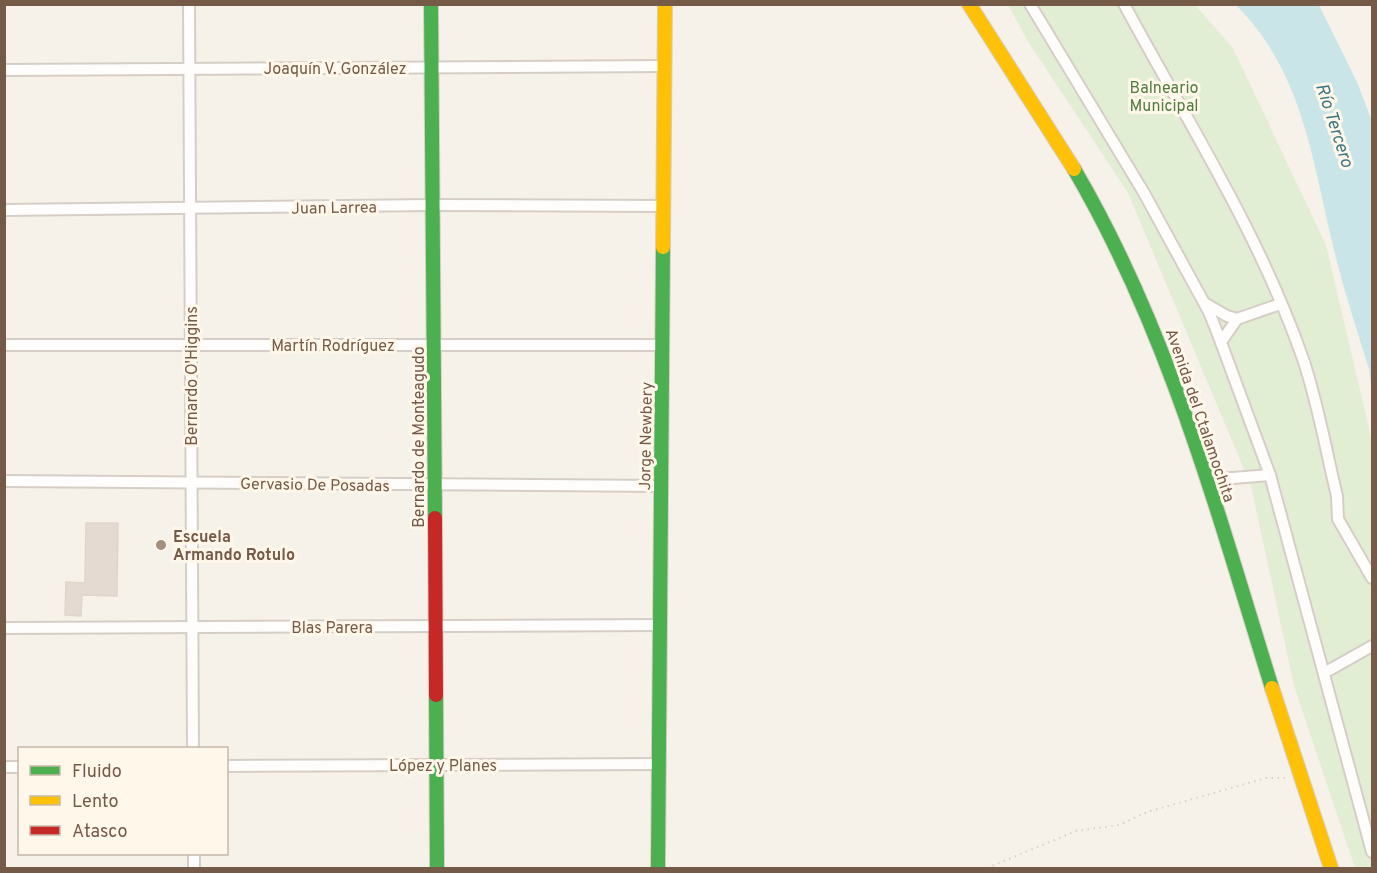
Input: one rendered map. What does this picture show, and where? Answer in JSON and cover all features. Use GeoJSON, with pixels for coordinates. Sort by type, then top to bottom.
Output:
{"type":"FeatureCollection","features":[{"type":"Feature","properties":{"kind":"street","name":"Bernardo O'Higgins"},"geometry":{"type":"LineString","coordinates":[[189,4],[193,747]]}},
{"type":"Feature","properties":{"kind":"street","name":"Bernardo de Monteagudo"},"geometry":{"type":"LineString","coordinates":[[431,4],[437,868]]}},
{"type":"Feature","properties":{"kind":"street","name":"Jorge Newbery"},"geometry":{"type":"LineString","coordinates":[[658,868],[665,4]]}},
{"type":"Feature","properties":{"kind":"street","name":"Avenida del Ctalamochita"},"geometry":{"type":"LineString","coordinates":[[969,4],[1036,103],[1106,226],[1161,345],[1208,480],[1299,779],[1331,868]]}},
{"type":"Feature","properties":{"kind":"street"},"geometry":{"type":"LineString","coordinates":[[1030,4],[1123,157],[1203,302],[1221,342],[1270,475],[1372,852]]}},
{"type":"Feature","properties":{"kind":"street"},"geometry":{"type":"LineString","coordinates":[[1124,4],[1203,145],[1263,261],[1311,386],[1337,496],[1338,519],[1372,578]]}},
{"type":"Feature","properties":{"kind":"street","name":"Joaquín V. González"},"geometry":{"type":"LineString","coordinates":[[4,70],[664,66]]}},
{"type":"Feature","properties":{"kind":"street","name":"Juan Larrea"},"geometry":{"type":"LineString","coordinates":[[4,210],[432,205],[663,206]]}},
{"type":"Feature","properties":{"kind":"street"},"geometry":{"type":"LineString","coordinates":[[1203,302],[1237,319],[1280,304]]}},
{"type":"Feature","properties":{"kind":"street"},"geometry":{"type":"LineString","coordinates":[[1221,342],[1237,319]]}},
{"type":"Feature","properties":{"kind":"street","name":"Martín Rodríguez"},"geometry":{"type":"LineString","coordinates":[[4,345],[662,345]]}},
{"type":"Feature","properties":{"kind":"street"},"geometry":{"type":"LineString","coordinates":[[1208,480],[1270,475]]}},
{"type":"Feature","properties":{"kind":"street","name":"Gervasio De Posadas"},"geometry":{"type":"LineString","coordinates":[[4,482],[661,486]]}},
{"type":"Feature","properties":{"kind":"street","name":"Blas Parera"},"geometry":{"type":"LineString","coordinates":[[4,628],[660,625]]}},
{"type":"Feature","properties":{"kind":"street"},"geometry":{"type":"LineString","coordinates":[[1324,673],[1372,646]]}},
{"type":"Feature","properties":{"kind":"street","name":"López y Planes"},"geometry":{"type":"LineString","coordinates":[[228,766],[658,764]]}},
{"type":"Feature","properties":{"kind":"path"},"geometry":{"type":"LineString","coordinates":[[987,868],[1076,831],[1119,825],[1147,812],[1266,778],[1299,779]]}},
{"type":"Feature","properties":{"kind":"green space","name":"Balneario Municipal"},"geometry":{"type":"Polygon","coordinates":[[[1008,5],[1195,5],[1233,48],[1326,245],[1372,441],[1372,868],[1355,868],[1294,686],[1251,486],[1128,193],[1027,40],[1008,5]]]}},
{"type":"Feature","properties":{"kind":"water","name":"Río Tercero"},"geometry":{"type":"Polygon","coordinates":[[[1236,5],[1319,5],[1357,82],[1372,121],[1372,392],[1369,369],[1338,267],[1309,141],[1300,112],[1275,56],[1257,29],[1236,5]]]}},
{"type":"Feature","properties":{"kind":"building"},"geometry":{"type":"Polygon","coordinates":[[[86,523],[118,523],[117,596],[82,595],[81,616],[65,615],[66,582],[85,583],[86,523]]]}},
{"type":"Feature","properties":{"kind":"traffic: fast"},"geometry":{"type":"LineString","coordinates":[[431,4],[435,518]]}},
{"type":"Feature","properties":{"kind":"traffic: fast"},"geometry":{"type":"LineString","coordinates":[[1074,169],[1108,231],[1164,358],[1210,489],[1272,688]]}},
{"type":"Feature","properties":{"kind":"traffic: fast"},"geometry":{"type":"LineString","coordinates":[[658,868],[663,247]]}},
{"type":"Feature","properties":{"kind":"traffic: fast"},"geometry":{"type":"LineString","coordinates":[[436,695],[437,868]]}},
{"type":"Feature","properties":{"kind":"traffic: slow"},"geometry":{"type":"LineString","coordinates":[[663,247],[665,4]]}},
{"type":"Feature","properties":{"kind":"traffic: slow"},"geometry":{"type":"LineString","coordinates":[[969,4],[1074,169]]}},
{"type":"Feature","properties":{"kind":"traffic: slow"},"geometry":{"type":"LineString","coordinates":[[1272,688],[1331,868]]}},
{"type":"Feature","properties":{"kind":"traffic: jam"},"geometry":{"type":"LineString","coordinates":[[435,518],[436,695]]}},
{"type":"Feature","properties":{"kind":"place","name":"Escuela Armando Rotulo"},"geometry":{"type":"Point","coordinates":[161,545]}}]}
